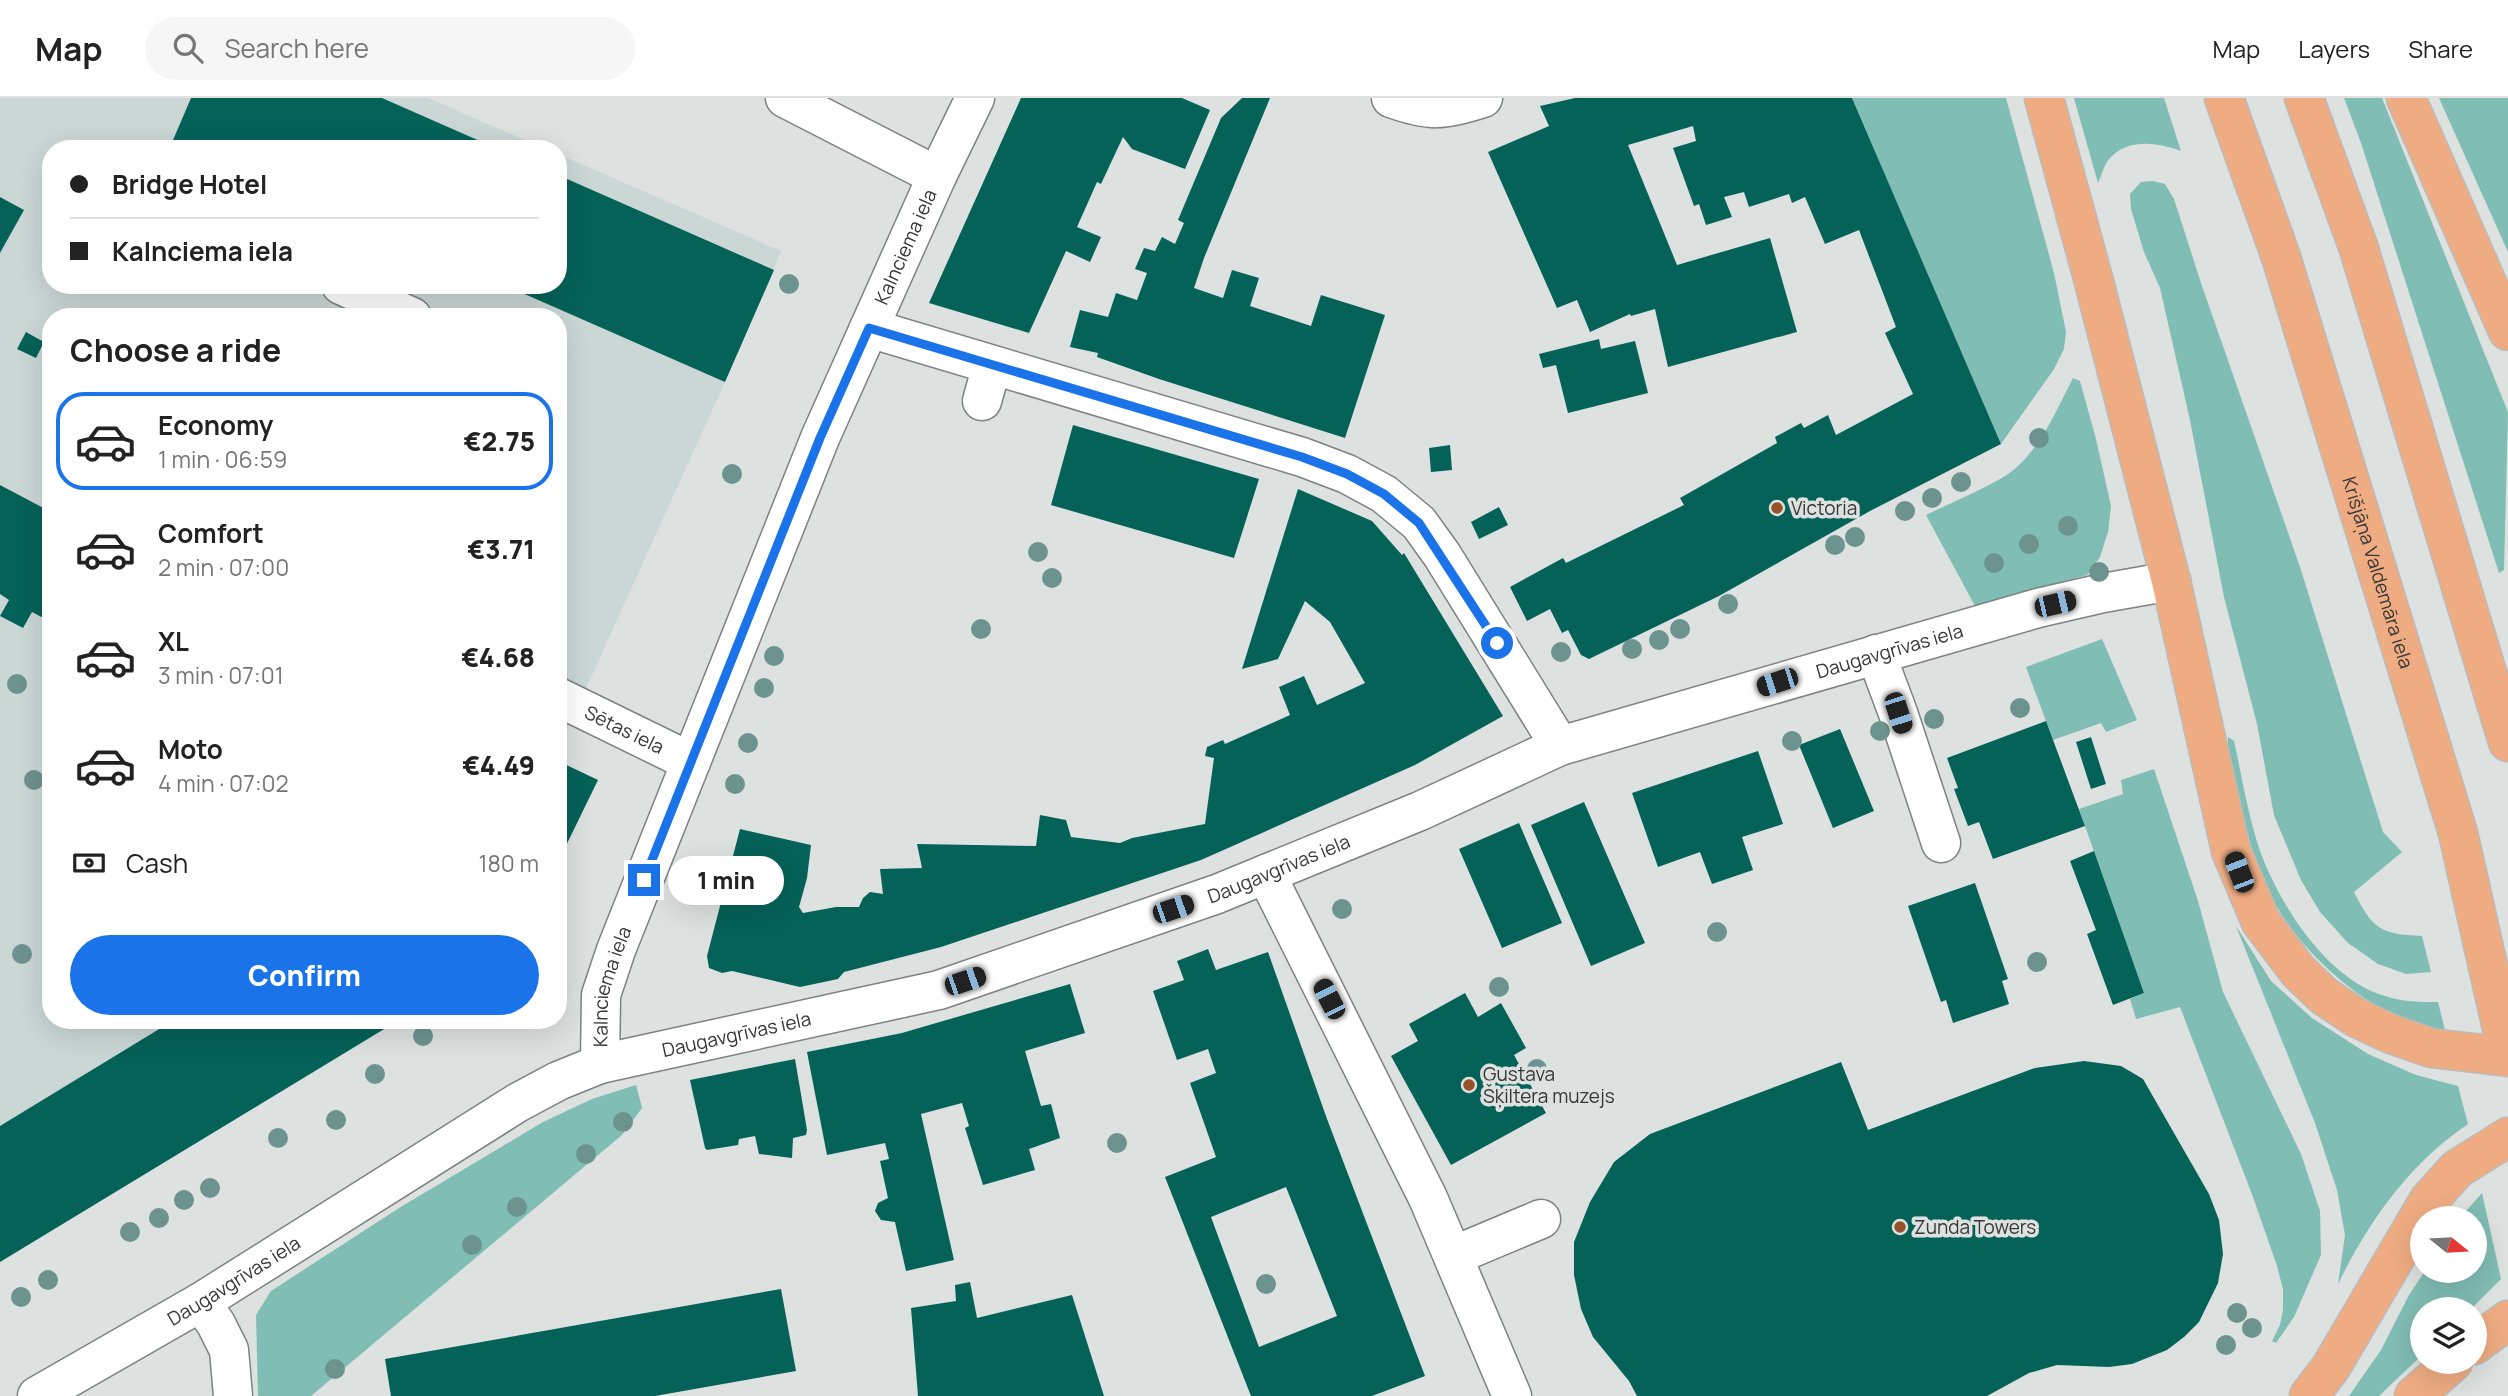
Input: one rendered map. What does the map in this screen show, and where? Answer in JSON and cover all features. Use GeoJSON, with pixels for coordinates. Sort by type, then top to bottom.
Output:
{"type":"FeatureCollection","features":[{"type":"Feature","properties":{"kind":"main road"},"geometry":{"type":"LineString","coordinates":[[2044,98],[2171,581],[2231,851],[2261,922],[2298,971],[2324,996],[2357,1018],[2431,1048],[2508,1056]]}},
{"type":"Feature","properties":{"kind":"main road","name":"Krišjāņa Valdemāra iela"},"geometry":{"type":"LineString","coordinates":[[2224,98],[2281,257],[2458,833],[2508,1056]]}},
{"type":"Feature","properties":{"kind":"main road"},"geometry":{"type":"LineString","coordinates":[[2304,98],[2359,249],[2508,742]]}},
{"type":"Feature","properties":{"kind":"main road"},"geometry":{"type":"LineString","coordinates":[[2406,98],[2508,331]]}},
{"type":"Feature","properties":{"kind":"main road"},"geometry":{"type":"LineString","coordinates":[[2309,1396],[2331,1367],[2428,1200],[2457,1169],[2508,1137]]}},
{"type":"Feature","properties":{"kind":"main road"},"geometry":{"type":"LineString","coordinates":[[2487,1336],[2508,1320]]}},
{"type":"Feature","properties":{"kind":"main road"},"geometry":{"type":"LineString","coordinates":[[2414,1396],[2439,1374]]}},
{"type":"Feature","properties":{"kind":"main road"},"geometry":{"type":"LineString","coordinates":[[2424,1396],[2444,1374]]}},
{"type":"Feature","properties":{"kind":"street"},"geometry":{"type":"LineString","coordinates":[[785,98],[937,176]]}},
{"type":"Feature","properties":{"kind":"street","name":"Kalnciema iela"},"geometry":{"type":"LineString","coordinates":[[600,1064],[601,995],[616,950],[820,438],[937,176],[975,98]]}},
{"type":"Feature","properties":{"kind":"street"},"geometry":{"type":"LineString","coordinates":[[1391,98],[1432,110],[1454,107],[1483,98]]}},
{"type":"Feature","properties":{"kind":"street"},"geometry":{"type":"LineString","coordinates":[[361,294],[392,308]]}},
{"type":"Feature","properties":{"kind":"street"},"geometry":{"type":"LineString","coordinates":[[869,328],[1302,457],[1347,474],[1384,494],[1419,523],[1427,534],[1560,746]]}},
{"type":"Feature","properties":{"kind":"street"},"geometry":{"type":"LineString","coordinates":[[982,401],[992,365]]}},
{"type":"Feature","properties":{"kind":"street","name":"Daugavgrīvas iela"},"geometry":{"type":"LineString","coordinates":[[37,1396],[201,1302],[517,1103],[558,1081],[600,1064],[939,990],[1266,874],[1420,811],[1560,746],[1983,623],[2103,593],[2171,581]]}},
{"type":"Feature","properties":{"kind":"street"},"geometry":{"type":"LineString","coordinates":[[1876,654],[1941,843]]}},
{"type":"Feature","properties":{"kind":"street","name":"Sētas iela"},"geometry":{"type":"LineString","coordinates":[[567,701],[691,762]]}},
{"type":"Feature","properties":{"kind":"street"},"geometry":{"type":"LineString","coordinates":[[1266,874],[1428,1198],[1512,1396]]}},
{"type":"Feature","properties":{"kind":"street"},"geometry":{"type":"LineString","coordinates":[[1453,1256],[1541,1219]]}},
{"type":"Feature","properties":{"kind":"street"},"geometry":{"type":"LineString","coordinates":[[201,1302],[229,1350],[233,1396]]}},
{"type":"Feature","properties":{"kind":"shaded area"},"geometry":{"type":"Polygon","coordinates":[[[0,98],[428,98],[524,140],[42,140],[42,294],[567,294],[567,158],[781,251],[725,382],[567,730],[567,308],[42,308],[42,1029],[384,1029],[0,1262],[0,98]]]}},
{"type":"Feature","properties":{"kind":"green space"},"geometry":{"type":"Polygon","coordinates":[[[1852,98],[2006,98],[2054,273],[2066,332],[2064,349],[2054,369],[2001,444],[1852,98]]]}},
{"type":"Feature","properties":{"kind":"green space"},"geometry":{"type":"Polygon","coordinates":[[[2074,98],[2164,98],[2181,151],[2154,144],[2127,147],[2109,160],[2098,183],[2074,98]]]}},
{"type":"Feature","properties":{"kind":"green space"},"geometry":{"type":"Polygon","coordinates":[[[2344,98],[2382,98],[2508,412],[2504,570],[2499,573],[2361,143],[2344,98]]]}},
{"type":"Feature","properties":{"kind":"green space"},"geometry":{"type":"Polygon","coordinates":[[[2439,98],[2508,98],[2508,252],[2439,98]]]}},
{"type":"Feature","properties":{"kind":"green space"},"geometry":{"type":"Polygon","coordinates":[[[2141,182],[2165,184],[2174,199],[2300,567],[2383,832],[2402,852],[2354,892],[2367,915],[2380,927],[2397,934],[2422,936],[2431,972],[2406,974],[2378,964],[2348,943],[2320,912],[2301,880],[2274,815],[2257,724],[2224,597],[2190,420],[2160,288],[2144,252],[2131,209],[2130,194],[2141,182]]]}},
{"type":"Feature","properties":{"kind":"green space"},"geometry":{"type":"Polygon","coordinates":[[[2073,378],[2080,381],[2111,506],[2108,532],[2100,557],[2087,575],[1975,606],[1926,515],[1986,487],[2017,467],[2045,432],[2073,378]]]}},
{"type":"Feature","properties":{"kind":"green space"},"geometry":{"type":"Polygon","coordinates":[[[2102,639],[2137,720],[2106,732],[2101,723],[2053,740],[2026,667],[2102,639]]]}},
{"type":"Feature","properties":{"kind":"green space"},"geometry":{"type":"Polygon","coordinates":[[[2228,737],[2234,741],[2249,812],[2263,858],[2273,882],[2303,931],[2341,972],[2363,987],[2398,999],[2438,1002],[2446,1034],[2391,1014],[2364,998],[2315,956],[2294,932],[2277,907],[2258,866],[2239,799],[2228,737]]]}},
{"type":"Feature","properties":{"kind":"green space"},"geometry":{"type":"Polygon","coordinates":[[[2154,769],[2198,901],[2223,992],[2301,1154],[2320,1211],[2321,1255],[2294,1317],[2276,1343],[2272,1341],[2280,1325],[2283,1289],[2253,1197],[2180,1007],[2136,1019],[2130,999],[2144,993],[2079,809],[2123,794],[2121,780],[2154,769]]]}},
{"type":"Feature","properties":{"kind":"green space"},"geometry":{"type":"Polygon","coordinates":[[[2236,926],[2271,981],[2312,1018],[2368,1054],[2416,1075],[2458,1086],[2468,1124],[2427,1157],[2392,1195],[2363,1238],[2338,1284],[2345,1235],[2337,1190],[2315,1123],[2236,926]]]}},
{"type":"Feature","properties":{"kind":"green space"},"geometry":{"type":"Polygon","coordinates":[[[636,1085],[642,1108],[622,1135],[311,1396],[258,1396],[256,1315],[271,1291],[399,1208],[543,1122],[592,1099],[636,1085]]]}},
{"type":"Feature","properties":{"kind":"green space"},"geometry":{"type":"Polygon","coordinates":[[[2482,1193],[2485,1206],[2471,1206],[2482,1193]]]}},
{"type":"Feature","properties":{"kind":"green space"},"geometry":{"type":"Polygon","coordinates":[[[2487,1216],[2501,1279],[2483,1297],[2410,1297],[2410,1366],[2379,1396],[2349,1396],[2381,1350],[2417,1283],[2487,1283],[2487,1216]]]}},
{"type":"Feature","properties":{"kind":"building"},"geometry":{"type":"Polygon","coordinates":[[[191,98],[382,98],[478,140],[173,140],[191,98]]]}},
{"type":"Feature","properties":{"kind":"building"},"geometry":{"type":"Polygon","coordinates":[[[1021,98],[1182,98],[1210,110],[1185,169],[1132,149],[1123,137],[1101,184],[1097,182],[1077,227],[1101,237],[1090,262],[1066,251],[1029,333],[929,303],[1021,98]]]}},
{"type":"Feature","properties":{"kind":"building"},"geometry":{"type":"Polygon","coordinates":[[[1242,98],[1270,98],[1194,288],[1223,298],[1232,270],[1259,278],[1250,306],[1311,326],[1321,295],[1385,315],[1345,438],[1159,379],[1097,357],[1098,353],[1070,347],[1080,310],[1108,317],[1116,293],[1137,300],[1147,273],[1135,269],[1144,248],[1155,251],[1162,237],[1175,244],[1184,223],[1178,220],[1221,118],[1242,98]]]}},
{"type":"Feature","properties":{"kind":"building"},"geometry":{"type":"Polygon","coordinates":[[[1575,98],[1852,98],[2001,444],[1870,511],[1719,596],[1589,659],[1581,655],[1568,630],[1562,633],[1550,609],[1527,621],[1510,587],[1563,558],[1566,563],[1684,505],[1680,498],[1777,443],[1775,437],[1801,423],[1804,428],[1828,415],[1836,435],[1913,394],[1885,333],[1896,327],[1859,230],[1825,244],[1805,197],[1792,203],[1789,194],[1749,207],[1744,192],[1724,197],[1732,217],[1706,225],[1699,204],[1694,206],[1673,148],[1696,141],[1693,126],[1628,145],[1677,265],[1770,238],[1797,332],[1668,367],[1655,309],[1631,316],[1630,314],[1590,332],[1577,300],[1557,308],[1488,152],[1549,126],[1540,106],[1575,98]]]}},
{"type":"Feature","properties":{"kind":"building"},"geometry":{"type":"Polygon","coordinates":[[[567,179],[774,270],[725,382],[567,313],[567,308],[556,308],[525,294],[567,294],[567,179]]]}},
{"type":"Feature","properties":{"kind":"building"},"geometry":{"type":"Polygon","coordinates":[[[0,197],[24,210],[0,253],[0,197]]]}},
{"type":"Feature","properties":{"kind":"building"},"geometry":{"type":"Polygon","coordinates":[[[26,332],[42,341],[36,358],[17,349],[26,332]]]}},
{"type":"Feature","properties":{"kind":"building"},"geometry":{"type":"Polygon","coordinates":[[[1599,339],[1601,349],[1635,341],[1648,393],[1568,413],[1556,365],[1543,368],[1539,354],[1599,339]]]}},
{"type":"Feature","properties":{"kind":"building"},"geometry":{"type":"Polygon","coordinates":[[[1073,425],[1259,479],[1234,558],[1051,505],[1073,425]]]}},
{"type":"Feature","properties":{"kind":"building"},"geometry":{"type":"Polygon","coordinates":[[[1450,445],[1452,470],[1431,472],[1429,448],[1450,445]]]}},
{"type":"Feature","properties":{"kind":"building"},"geometry":{"type":"Polygon","coordinates":[[[0,485],[42,507],[42,617],[32,612],[23,628],[0,616],[9,600],[0,594],[0,485]]]}},
{"type":"Feature","properties":{"kind":"building"},"geometry":{"type":"Polygon","coordinates":[[[1298,489],[1372,521],[1402,555],[1404,553],[1503,716],[1415,765],[1201,860],[941,947],[844,972],[838,979],[800,987],[732,971],[722,973],[709,968],[707,956],[740,829],[811,845],[807,878],[799,907],[803,913],[836,907],[859,907],[870,892],[883,894],[880,869],[922,868],[917,844],[1036,846],[1040,815],[1066,820],[1071,837],[1120,843],[1132,838],[1205,824],[1214,758],[1205,756],[1207,747],[1223,740],[1225,744],[1290,715],[1279,687],[1304,676],[1317,705],[1365,683],[1330,622],[1305,601],[1278,659],[1242,669],[1298,489]]]}},
{"type":"Feature","properties":{"kind":"building"},"geometry":{"type":"Polygon","coordinates":[[[1499,507],[1508,525],[1479,539],[1471,522],[1499,507]]]}},
{"type":"Feature","properties":{"kind":"building"},"geometry":{"type":"Polygon","coordinates":[[[2046,721],[2085,826],[1993,859],[1979,822],[1968,826],[1954,789],[1958,788],[1947,758],[2046,721]]]}},
{"type":"Feature","properties":{"kind":"building"},"geometry":{"type":"Polygon","coordinates":[[[1840,729],[1874,811],[1833,828],[1799,745],[1840,729]]]}},
{"type":"Feature","properties":{"kind":"building"},"geometry":{"type":"Polygon","coordinates":[[[2091,737],[2106,784],[2091,789],[2076,742],[2091,737]]]}},
{"type":"Feature","properties":{"kind":"building"},"geometry":{"type":"Polygon","coordinates":[[[1758,751],[1783,824],[1742,837],[1753,870],[1712,884],[1700,852],[1658,867],[1632,793],[1758,751]]]}},
{"type":"Feature","properties":{"kind":"building"},"geometry":{"type":"Polygon","coordinates":[[[567,765],[598,780],[567,844],[567,765]]]}},
{"type":"Feature","properties":{"kind":"building"},"geometry":{"type":"Polygon","coordinates":[[[1584,802],[1645,943],[1591,966],[1531,825],[1584,802]]]}},
{"type":"Feature","properties":{"kind":"building"},"geometry":{"type":"Polygon","coordinates":[[[1519,823],[1562,923],[1502,948],[1459,849],[1519,823]]]}},
{"type":"Feature","properties":{"kind":"building"},"geometry":{"type":"Polygon","coordinates":[[[2094,851],[2144,993],[2113,1005],[2087,934],[2096,930],[2070,861],[2094,851]]]}},
{"type":"Feature","properties":{"kind":"building"},"geometry":{"type":"Polygon","coordinates":[[[1975,883],[2008,979],[2002,981],[2009,1004],[1953,1023],[1946,1000],[1941,1002],[1908,906],[1975,883]]]}},
{"type":"Feature","properties":{"kind":"building"},"geometry":{"type":"Polygon","coordinates":[[[1208,949],[1216,970],[1268,952],[1327,1119],[1425,1376],[1372,1396],[1251,1396],[1165,1177],[1216,1157],[1190,1083],[1216,1073],[1208,1049],[1177,1060],[1153,991],[1184,980],[1177,961],[1208,949]],[[1286,1187],[1211,1217],[1259,1347],[1337,1316],[1286,1187]]]}},
{"type":"Feature","properties":{"kind":"building"},"geometry":{"type":"Polygon","coordinates":[[[1070,984],[1085,1033],[1025,1051],[1041,1106],[1051,1104],[1060,1138],[1029,1149],[1035,1170],[983,1185],[965,1128],[969,1126],[962,1103],[921,1114],[954,1260],[906,1271],[895,1222],[881,1220],[875,1211],[878,1203],[888,1198],[880,1161],[889,1159],[885,1143],[827,1155],[807,1052],[902,1033],[1070,984]]]}},
{"type":"Feature","properties":{"kind":"building","name":"Gustava Šķiltera muzejs"},"geometry":{"type":"Polygon","coordinates":[[[1465,993],[1478,1017],[1501,1003],[1526,1048],[1514,1055],[1546,1113],[1451,1165],[1391,1056],[1418,1041],[1409,1024],[1465,993]]]}},
{"type":"Feature","properties":{"kind":"building"},"geometry":{"type":"Polygon","coordinates":[[[159,1029],[384,1029],[0,1262],[0,1126],[159,1029]]]}},
{"type":"Feature","properties":{"kind":"building"},"geometry":{"type":"Polygon","coordinates":[[[795,1059],[807,1130],[806,1135],[793,1138],[792,1158],[759,1154],[755,1136],[739,1139],[738,1145],[707,1150],[690,1080],[795,1059]]]}},
{"type":"Feature","properties":{"kind":"building","name":"Zunda Towers"},"geometry":{"type":"Polygon","coordinates":[[[2084,1061],[2121,1066],[2143,1079],[2209,1194],[2219,1220],[2223,1254],[2218,1283],[2199,1322],[2167,1350],[2132,1364],[2109,1367],[2057,1365],[2029,1373],[1987,1396],[1637,1396],[1629,1381],[1593,1337],[1581,1309],[1574,1275],[1574,1242],[1590,1202],[1614,1162],[1650,1134],[1841,1062],[1868,1130],[2035,1068],[2084,1061]]]}},
{"type":"Feature","properties":{"kind":"building"},"geometry":{"type":"Polygon","coordinates":[[[970,1282],[977,1318],[1072,1295],[1104,1396],[918,1396],[911,1308],[956,1301],[955,1285],[970,1282]]]}},
{"type":"Feature","properties":{"kind":"building"},"geometry":{"type":"Polygon","coordinates":[[[781,1289],[796,1371],[655,1396],[391,1396],[385,1359],[781,1289]]]}},
{"type":"Feature","properties":{"kind":"place","name":"Victoria"},"geometry":{"type":"Point","coordinates":[1777,508]}},
{"type":"Feature","properties":{"kind":"place","name":"Gustava Šķiltera muzejs"},"geometry":{"type":"Point","coordinates":[1469,1085]}},
{"type":"Feature","properties":{"kind":"place","name":"Zunda Towers"},"geometry":{"type":"Point","coordinates":[1900,1227]}},
{"type":"Feature","properties":{"kind":"route"},"geometry":{"type":"LineString","coordinates":[[644,880],[820,438],[869,328],[1302,457],[1347,474],[1384,494],[1419,523],[1497,643]]}}]}
